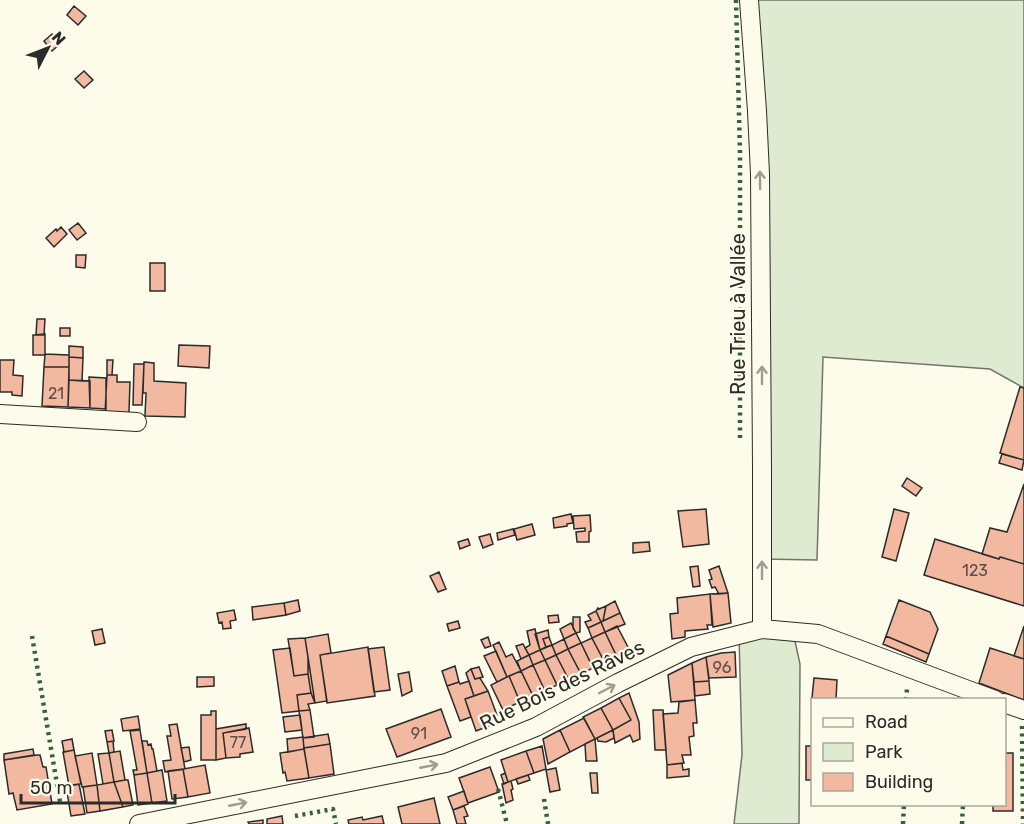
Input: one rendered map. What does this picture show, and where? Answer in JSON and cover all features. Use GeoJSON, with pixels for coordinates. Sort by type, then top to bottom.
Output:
{"type":"FeatureCollection","features":[{"type":"Feature","properties":{"kind":"street","name":"Rue Trieu à Vallée"},"geometry":{"type":"LineString","coordinates":[[749,0],[758,111],[760,174],[762,628]]}},
{"type":"Feature","properties":{"kind":"street"},"geometry":{"type":"LineString","coordinates":[[0,414],[137,422]]}},
{"type":"Feature","properties":{"kind":"street","name":"Rue Bois des Râves"},"geometry":{"type":"LineString","coordinates":[[139,824],[446,762],[536,727],[691,647],[762,628],[818,634],[992,698]]}},
{"type":"Feature","properties":{"kind":"street"},"geometry":{"type":"LineString","coordinates":[[1006,703],[1024,710]]}},
{"type":"Feature","properties":{"kind":"green space"},"geometry":{"type":"Polygon","coordinates":[[[749,0],[1024,0],[1024,388],[990,369],[823,357],[817,560],[762,559],[749,0]]]}},
{"type":"Feature","properties":{"kind":"green space"},"geometry":{"type":"Polygon","coordinates":[[[793,632],[800,664],[799,824],[734,824],[742,755],[739,634],[793,632]]]}},
{"type":"Feature","properties":{"kind":"building"},"geometry":{"type":"Polygon","coordinates":[[[74,6],[86,16],[78,25],[67,15],[74,6]]]}},
{"type":"Feature","properties":{"kind":"building"},"geometry":{"type":"Polygon","coordinates":[[[52,34],[60,44],[52,51],[44,41],[52,34]]]}},
{"type":"Feature","properties":{"kind":"building"},"geometry":{"type":"Polygon","coordinates":[[[84,71],[93,80],[84,88],[75,79],[84,71]]]}},
{"type":"Feature","properties":{"kind":"building"},"geometry":{"type":"Polygon","coordinates":[[[78,223],[86,233],[77,240],[69,230],[78,223]]]}},
{"type":"Feature","properties":{"kind":"building"},"geometry":{"type":"Polygon","coordinates":[[[61,227],[67,234],[54,247],[46,238],[61,227]]]}},
{"type":"Feature","properties":{"kind":"building"},"geometry":{"type":"Polygon","coordinates":[[[76,255],[86,255],[85,268],[76,267],[76,255]]]}},
{"type":"Feature","properties":{"kind":"building"},"geometry":{"type":"Polygon","coordinates":[[[150,263],[165,263],[165,291],[150,291],[150,263]]]}},
{"type":"Feature","properties":{"kind":"building"},"geometry":{"type":"Polygon","coordinates":[[[37,319],[45,319],[44,335],[36,335],[37,319]]]}},
{"type":"Feature","properties":{"kind":"building"},"geometry":{"type":"Polygon","coordinates":[[[60,328],[70,328],[70,336],[60,336],[60,328]]]}},
{"type":"Feature","properties":{"kind":"building"},"geometry":{"type":"Polygon","coordinates":[[[45,334],[45,355],[33,355],[33,335],[45,334]]]}},
{"type":"Feature","properties":{"kind":"building"},"geometry":{"type":"Polygon","coordinates":[[[179,345],[210,346],[209,368],[178,366],[179,345]]]}},
{"type":"Feature","properties":{"kind":"building"},"geometry":{"type":"Polygon","coordinates":[[[69,346],[83,347],[83,358],[69,357],[69,346]]]}},
{"type":"Feature","properties":{"kind":"building"},"geometry":{"type":"Polygon","coordinates":[[[45,354],[69,355],[69,367],[44,367],[45,354]]]}},
{"type":"Feature","properties":{"kind":"building"},"geometry":{"type":"Polygon","coordinates":[[[69,357],[83,358],[82,381],[69,380],[69,357]]]}},
{"type":"Feature","properties":{"kind":"building"},"geometry":{"type":"Polygon","coordinates":[[[0,360],[14,360],[13,375],[23,376],[22,396],[12,395],[12,392],[0,392],[0,360]]]}},
{"type":"Feature","properties":{"kind":"building"},"geometry":{"type":"Polygon","coordinates":[[[107,360],[113,360],[112,375],[107,375],[107,360]]]}},
{"type":"Feature","properties":{"kind":"building"},"geometry":{"type":"Polygon","coordinates":[[[144,362],[154,363],[154,381],[186,383],[185,417],[145,416],[144,362]]]}},
{"type":"Feature","properties":{"kind":"building"},"geometry":{"type":"Polygon","coordinates":[[[134,364],[144,364],[142,405],[133,405],[134,364]]]}},
{"type":"Feature","properties":{"kind":"building"},"geometry":{"type":"Polygon","coordinates":[[[44,367],[69,367],[68,407],[42,406],[44,367]]]}},
{"type":"Feature","properties":{"kind":"building"},"geometry":{"type":"Polygon","coordinates":[[[107,375],[117,375],[117,382],[130,382],[129,412],[124,415],[105,414],[107,375]]]}},
{"type":"Feature","properties":{"kind":"building"},"geometry":{"type":"Polygon","coordinates":[[[89,377],[106,378],[106,409],[90,408],[89,377]]]}},
{"type":"Feature","properties":{"kind":"building"},"geometry":{"type":"Polygon","coordinates":[[[69,380],[90,381],[90,408],[68,407],[69,380]]]}},
{"type":"Feature","properties":{"kind":"building"},"geometry":{"type":"Polygon","coordinates":[[[1020,387],[1024,388],[1024,460],[1000,453],[1020,387]]]}},
{"type":"Feature","properties":{"kind":"building"},"geometry":{"type":"Polygon","coordinates":[[[1002,454],[1024,460],[1022,470],[999,463],[1002,454]]]}},
{"type":"Feature","properties":{"kind":"building"},"geometry":{"type":"Polygon","coordinates":[[[907,478],[922,488],[916,496],[902,486],[907,478]]]}},
{"type":"Feature","properties":{"kind":"building"},"geometry":{"type":"Polygon","coordinates":[[[1024,484],[1024,564],[982,554],[990,528],[1007,532],[1024,484]]]}},
{"type":"Feature","properties":{"kind":"building"},"geometry":{"type":"Polygon","coordinates":[[[706,509],[709,544],[683,547],[678,511],[706,509]]]}},
{"type":"Feature","properties":{"kind":"building"},"geometry":{"type":"Polygon","coordinates":[[[894,509],[909,513],[896,561],[882,557],[894,509]]]}},
{"type":"Feature","properties":{"kind":"building"},"geometry":{"type":"Polygon","coordinates":[[[571,514],[573,523],[554,528],[553,518],[571,514]]]}},
{"type":"Feature","properties":{"kind":"building"},"geometry":{"type":"Polygon","coordinates":[[[590,515],[589,542],[577,542],[576,532],[585,531],[585,528],[574,529],[573,516],[590,515]]]}},
{"type":"Feature","properties":{"kind":"building"},"geometry":{"type":"Polygon","coordinates":[[[532,524],[535,535],[517,540],[514,529],[532,524]]]}},
{"type":"Feature","properties":{"kind":"building"},"geometry":{"type":"Polygon","coordinates":[[[513,529],[515,535],[498,540],[497,533],[513,529]]]}},
{"type":"Feature","properties":{"kind":"building"},"geometry":{"type":"Polygon","coordinates":[[[490,534],[493,544],[483,548],[479,537],[490,534]]]}},
{"type":"Feature","properties":{"kind":"building"},"geometry":{"type":"Polygon","coordinates":[[[468,539],[470,545],[460,549],[458,542],[468,539]]]}},
{"type":"Feature","properties":{"kind":"building"},"geometry":{"type":"Polygon","coordinates":[[[935,539],[999,559],[1000,557],[1024,564],[1024,606],[924,575],[935,539]]]}},
{"type":"Feature","properties":{"kind":"building"},"geometry":{"type":"Polygon","coordinates":[[[649,542],[650,551],[633,553],[633,543],[649,542]]]}},
{"type":"Feature","properties":{"kind":"building"},"geometry":{"type":"Polygon","coordinates":[[[698,566],[700,586],[693,587],[690,567],[698,566]]]}},
{"type":"Feature","properties":{"kind":"building"},"geometry":{"type":"Polygon","coordinates":[[[719,566],[728,593],[719,594],[715,587],[712,588],[709,580],[712,579],[709,570],[719,566]]]}},
{"type":"Feature","properties":{"kind":"building"},"geometry":{"type":"Polygon","coordinates":[[[439,572],[446,589],[438,592],[430,576],[439,572]]]}},
{"type":"Feature","properties":{"kind":"building"},"geometry":{"type":"Polygon","coordinates":[[[728,593],[731,623],[713,627],[710,594],[728,593]]]}},
{"type":"Feature","properties":{"kind":"building"},"geometry":{"type":"Polygon","coordinates":[[[710,594],[712,625],[707,625],[708,629],[685,631],[685,637],[672,639],[670,614],[678,613],[677,598],[710,594]]]}},
{"type":"Feature","properties":{"kind":"building"},"geometry":{"type":"Polygon","coordinates":[[[298,600],[300,611],[286,615],[284,603],[298,600]]]}},
{"type":"Feature","properties":{"kind":"building"},"geometry":{"type":"Polygon","coordinates":[[[899,600],[930,612],[938,629],[929,654],[886,636],[899,600]]]}},
{"type":"Feature","properties":{"kind":"building"},"geometry":{"type":"Polygon","coordinates":[[[615,601],[620,613],[603,621],[606,606],[615,601]]]}},
{"type":"Feature","properties":{"kind":"building"},"geometry":{"type":"Polygon","coordinates":[[[284,603],[286,615],[253,620],[252,607],[284,603]]]}},
{"type":"Feature","properties":{"kind":"building"},"geometry":{"type":"Polygon","coordinates":[[[606,606],[603,621],[601,622],[596,611],[606,606]]]}},
{"type":"Feature","properties":{"kind":"building"},"geometry":{"type":"Polygon","coordinates":[[[234,610],[236,620],[230,621],[231,628],[223,629],[217,613],[234,610]]]}},
{"type":"Feature","properties":{"kind":"building"},"geometry":{"type":"Polygon","coordinates":[[[596,611],[601,622],[588,628],[585,622],[591,620],[588,615],[596,611]]]}},
{"type":"Feature","properties":{"kind":"building"},"geometry":{"type":"Polygon","coordinates":[[[620,613],[625,624],[605,632],[601,622],[620,613]]]}},
{"type":"Feature","properties":{"kind":"building"},"geometry":{"type":"Polygon","coordinates":[[[558,615],[559,622],[549,623],[548,616],[558,615]]]}},
{"type":"Feature","properties":{"kind":"building"},"geometry":{"type":"Polygon","coordinates":[[[573,617],[580,617],[580,632],[576,633],[573,628],[573,617]]]}},
{"type":"Feature","properties":{"kind":"building"},"geometry":{"type":"Polygon","coordinates":[[[458,621],[460,628],[449,631],[447,624],[458,621]]]}},
{"type":"Feature","properties":{"kind":"building"},"geometry":{"type":"Polygon","coordinates":[[[601,622],[605,632],[592,638],[588,628],[601,622]]]}},
{"type":"Feature","properties":{"kind":"building"},"geometry":{"type":"Polygon","coordinates":[[[571,623],[576,633],[564,639],[560,629],[571,623]]]}},
{"type":"Feature","properties":{"kind":"building"},"geometry":{"type":"Polygon","coordinates":[[[617,626],[630,651],[617,657],[605,632],[617,626]]]}},
{"type":"Feature","properties":{"kind":"building"},"geometry":{"type":"Polygon","coordinates":[[[1024,626],[1024,659],[1014,656],[1024,626]]]}},
{"type":"Feature","properties":{"kind":"building"},"geometry":{"type":"Polygon","coordinates":[[[102,629],[105,643],[95,645],[92,631],[102,629]]]}},
{"type":"Feature","properties":{"kind":"building"},"geometry":{"type":"Polygon","coordinates":[[[535,629],[540,650],[529,655],[525,648],[530,645],[527,631],[535,629]]]}},
{"type":"Feature","properties":{"kind":"building"},"geometry":{"type":"Polygon","coordinates":[[[548,630],[549,637],[543,639],[546,647],[540,650],[535,634],[548,630]]]}},
{"type":"Feature","properties":{"kind":"building"},"geometry":{"type":"Polygon","coordinates":[[[605,632],[617,657],[605,663],[592,638],[605,632]]]}},
{"type":"Feature","properties":{"kind":"building"},"geometry":{"type":"Polygon","coordinates":[[[576,633],[581,643],[568,649],[564,639],[576,633]]]}},
{"type":"Feature","properties":{"kind":"building"},"geometry":{"type":"Polygon","coordinates":[[[328,634],[331,653],[320,655],[327,701],[315,703],[305,638],[328,634]]]}},
{"type":"Feature","properties":{"kind":"building"},"geometry":{"type":"Polygon","coordinates":[[[886,636],[929,654],[926,662],[883,644],[886,636]]]}},
{"type":"Feature","properties":{"kind":"building"},"geometry":{"type":"Polygon","coordinates":[[[488,637],[491,646],[485,648],[481,640],[488,637]]]}},
{"type":"Feature","properties":{"kind":"building"},"geometry":{"type":"Polygon","coordinates":[[[549,637],[552,645],[546,647],[543,639],[549,637]]]}},
{"type":"Feature","properties":{"kind":"building"},"geometry":{"type":"Polygon","coordinates":[[[305,638],[308,674],[294,676],[288,639],[305,638]]]}},
{"type":"Feature","properties":{"kind":"building"},"geometry":{"type":"Polygon","coordinates":[[[592,638],[605,663],[593,668],[581,643],[592,638]]]}},
{"type":"Feature","properties":{"kind":"building"},"geometry":{"type":"Polygon","coordinates":[[[564,639],[568,649],[556,655],[552,645],[564,639]]]}},
{"type":"Feature","properties":{"kind":"building"},"geometry":{"type":"Polygon","coordinates":[[[499,642],[506,657],[512,654],[521,671],[507,677],[493,645],[499,642]]]}},
{"type":"Feature","properties":{"kind":"building"},"geometry":{"type":"Polygon","coordinates":[[[581,643],[593,668],[581,674],[568,649],[581,643]]]}},
{"type":"Feature","properties":{"kind":"building"},"geometry":{"type":"Polygon","coordinates":[[[523,644],[529,655],[521,659],[516,646],[523,644]]]}},
{"type":"Feature","properties":{"kind":"building"},"geometry":{"type":"Polygon","coordinates":[[[552,645],[556,655],[545,660],[540,650],[552,645]]]}},
{"type":"Feature","properties":{"kind":"building"},"geometry":{"type":"Polygon","coordinates":[[[368,647],[375,696],[327,703],[320,655],[368,647]]]}},
{"type":"Feature","properties":{"kind":"building"},"geometry":{"type":"Polygon","coordinates":[[[384,647],[390,690],[374,692],[368,649],[384,647]]]}},
{"type":"Feature","properties":{"kind":"building"},"geometry":{"type":"Polygon","coordinates":[[[290,648],[294,676],[308,674],[311,693],[297,695],[299,711],[282,713],[273,650],[290,648]]]}},
{"type":"Feature","properties":{"kind":"building"},"geometry":{"type":"Polygon","coordinates":[[[990,648],[1024,659],[1024,700],[979,683],[990,648]]]}},
{"type":"Feature","properties":{"kind":"building"},"geometry":{"type":"Polygon","coordinates":[[[568,649],[581,674],[569,680],[556,655],[568,649]]]}},
{"type":"Feature","properties":{"kind":"building"},"geometry":{"type":"Polygon","coordinates":[[[540,650],[545,660],[533,665],[529,655],[540,650]]]}},
{"type":"Feature","properties":{"kind":"building"},"geometry":{"type":"Polygon","coordinates":[[[496,651],[507,677],[497,682],[484,656],[496,651]]]}},
{"type":"Feature","properties":{"kind":"building"},"geometry":{"type":"Polygon","coordinates":[[[735,652],[736,677],[709,678],[706,657],[735,652]]]}},
{"type":"Feature","properties":{"kind":"building"},"geometry":{"type":"Polygon","coordinates":[[[529,655],[533,665],[521,671],[517,661],[529,655]]]}},
{"type":"Feature","properties":{"kind":"building"},"geometry":{"type":"Polygon","coordinates":[[[556,655],[569,680],[557,685],[545,660],[556,655]]]}},
{"type":"Feature","properties":{"kind":"building"},"geometry":{"type":"Polygon","coordinates":[[[308,657],[315,703],[308,674],[308,657]]]}},
{"type":"Feature","properties":{"kind":"building"},"geometry":{"type":"Polygon","coordinates":[[[706,657],[709,681],[694,682],[692,663],[706,657]]]}},
{"type":"Feature","properties":{"kind":"building"},"geometry":{"type":"Polygon","coordinates":[[[545,660],[557,685],[545,691],[533,665],[545,660]]]}},
{"type":"Feature","properties":{"kind":"building"},"geometry":{"type":"Polygon","coordinates":[[[692,663],[695,700],[671,702],[668,675],[692,663]]]}},
{"type":"Feature","properties":{"kind":"building"},"geometry":{"type":"Polygon","coordinates":[[[533,665],[545,691],[533,696],[521,671],[533,665]]]}},
{"type":"Feature","properties":{"kind":"building"},"geometry":{"type":"Polygon","coordinates":[[[455,666],[459,682],[447,686],[442,671],[455,666]]]}},
{"type":"Feature","properties":{"kind":"building"},"geometry":{"type":"Polygon","coordinates":[[[479,667],[483,677],[475,679],[471,669],[479,667]]]}},
{"type":"Feature","properties":{"kind":"building"},"geometry":{"type":"Polygon","coordinates":[[[471,669],[475,679],[480,678],[488,691],[474,696],[466,673],[471,669]]]}},
{"type":"Feature","properties":{"kind":"building"},"geometry":{"type":"Polygon","coordinates":[[[521,671],[533,696],[520,702],[509,676],[521,671]]]}},
{"type":"Feature","properties":{"kind":"building"},"geometry":{"type":"Polygon","coordinates":[[[409,672],[412,691],[402,696],[398,674],[409,672]]]}},
{"type":"Feature","properties":{"kind":"building"},"geometry":{"type":"Polygon","coordinates":[[[509,676],[520,702],[503,710],[491,685],[509,676]]]}},
{"type":"Feature","properties":{"kind":"building"},"geometry":{"type":"Polygon","coordinates":[[[197,677],[214,677],[214,686],[197,687],[197,677]]]}},
{"type":"Feature","properties":{"kind":"building"},"geometry":{"type":"Polygon","coordinates":[[[814,678],[837,680],[836,698],[812,698],[814,678]]]}},
{"type":"Feature","properties":{"kind":"building"},"geometry":{"type":"Polygon","coordinates":[[[469,681],[474,696],[465,699],[471,717],[460,721],[447,686],[469,681]]]}},
{"type":"Feature","properties":{"kind":"building"},"geometry":{"type":"Polygon","coordinates":[[[709,681],[710,694],[695,696],[694,682],[709,681]]]}},
{"type":"Feature","properties":{"kind":"building"},"geometry":{"type":"Polygon","coordinates":[[[488,691],[497,715],[492,717],[494,724],[476,731],[465,699],[488,691]]]}},
{"type":"Feature","properties":{"kind":"building"},"geometry":{"type":"Polygon","coordinates":[[[311,693],[315,703],[308,704],[310,710],[299,711],[297,695],[311,693]]]}},
{"type":"Feature","properties":{"kind":"building"},"geometry":{"type":"Polygon","coordinates":[[[629,693],[639,722],[640,739],[633,742],[630,735],[615,743],[613,730],[631,720],[619,698],[629,693]]]}},
{"type":"Feature","properties":{"kind":"building"},"geometry":{"type":"Polygon","coordinates":[[[619,698],[631,720],[613,730],[601,708],[619,698]]]}},
{"type":"Feature","properties":{"kind":"building"},"geometry":{"type":"Polygon","coordinates":[[[695,700],[697,723],[693,723],[694,736],[689,737],[691,755],[682,755],[684,763],[667,765],[663,714],[678,713],[679,702],[695,700]]]}},
{"type":"Feature","properties":{"kind":"building"},"geometry":{"type":"Polygon","coordinates":[[[601,708],[613,730],[595,739],[583,717],[601,708]]]}},
{"type":"Feature","properties":{"kind":"building"},"geometry":{"type":"Polygon","coordinates":[[[441,709],[451,737],[397,757],[386,729],[441,709]]]}},
{"type":"Feature","properties":{"kind":"building"},"geometry":{"type":"Polygon","coordinates":[[[310,710],[314,737],[303,738],[299,711],[310,710]]]}},
{"type":"Feature","properties":{"kind":"building"},"geometry":{"type":"Polygon","coordinates":[[[653,710],[663,710],[666,750],[655,750],[653,710]]]}},
{"type":"Feature","properties":{"kind":"building"},"geometry":{"type":"Polygon","coordinates":[[[211,711],[216,711],[216,760],[201,760],[201,715],[211,715],[211,711]]]}},
{"type":"Feature","properties":{"kind":"building"},"geometry":{"type":"Polygon","coordinates":[[[300,715],[302,730],[285,732],[283,717],[300,715]]]}},
{"type":"Feature","properties":{"kind":"building"},"geometry":{"type":"Polygon","coordinates":[[[138,716],[140,729],[123,731],[121,719],[138,716]]]}},
{"type":"Feature","properties":{"kind":"building"},"geometry":{"type":"Polygon","coordinates":[[[584,718],[595,739],[570,752],[560,730],[584,718]]]}},
{"type":"Feature","properties":{"kind":"building"},"geometry":{"type":"Polygon","coordinates":[[[177,724],[185,769],[165,772],[163,761],[171,760],[167,736],[171,736],[169,725],[177,724]]]}},
{"type":"Feature","properties":{"kind":"building"},"geometry":{"type":"Polygon","coordinates":[[[246,724],[246,729],[223,733],[226,758],[216,760],[216,729],[246,724]]]}},
{"type":"Feature","properties":{"kind":"building"},"geometry":{"type":"Polygon","coordinates":[[[249,728],[253,752],[240,754],[240,757],[226,758],[223,733],[249,728]]]}},
{"type":"Feature","properties":{"kind":"building"},"geometry":{"type":"Polygon","coordinates":[[[112,730],[114,741],[107,742],[105,731],[112,730]]]}},
{"type":"Feature","properties":{"kind":"building"},"geometry":{"type":"Polygon","coordinates":[[[140,730],[147,773],[134,775],[133,770],[137,770],[130,731],[140,730]]]}},
{"type":"Feature","properties":{"kind":"building"},"geometry":{"type":"Polygon","coordinates":[[[560,730],[570,752],[548,764],[543,739],[560,730]]]}},
{"type":"Feature","properties":{"kind":"building"},"geometry":{"type":"Polygon","coordinates":[[[613,730],[614,738],[606,742],[598,741],[597,738],[613,730]]]}},
{"type":"Feature","properties":{"kind":"building"},"geometry":{"type":"Polygon","coordinates":[[[328,734],[330,744],[304,748],[303,738],[328,734]]]}},
{"type":"Feature","properties":{"kind":"building"},"geometry":{"type":"Polygon","coordinates":[[[303,737],[304,749],[288,752],[287,739],[303,737]]]}},
{"type":"Feature","properties":{"kind":"building"},"geometry":{"type":"Polygon","coordinates":[[[72,739],[74,750],[64,752],[62,741],[72,739]]]}},
{"type":"Feature","properties":{"kind":"building"},"geometry":{"type":"Polygon","coordinates":[[[595,739],[597,761],[586,761],[585,744],[595,739]]]}},
{"type":"Feature","properties":{"kind":"building"},"geometry":{"type":"Polygon","coordinates":[[[113,741],[114,752],[109,753],[107,742],[113,741]]]}},
{"type":"Feature","properties":{"kind":"building"},"geometry":{"type":"Polygon","coordinates":[[[142,741],[147,741],[148,745],[151,744],[157,771],[147,773],[142,741]]]}},
{"type":"Feature","properties":{"kind":"building"},"geometry":{"type":"Polygon","coordinates":[[[330,744],[334,774],[309,778],[304,748],[330,744]]]}},
{"type":"Feature","properties":{"kind":"building"},"geometry":{"type":"Polygon","coordinates":[[[542,746],[546,769],[534,773],[526,751],[542,746]]]}},
{"type":"Feature","properties":{"kind":"building"},"geometry":{"type":"Polygon","coordinates":[[[806,746],[811,746],[811,780],[806,780],[806,746]]]}},
{"type":"Feature","properties":{"kind":"building"},"geometry":{"type":"Polygon","coordinates":[[[189,747],[191,760],[184,762],[181,748],[189,747]]]}},
{"type":"Feature","properties":{"kind":"building"},"geometry":{"type":"Polygon","coordinates":[[[33,749],[34,755],[4,760],[4,754],[33,749]]]}},
{"type":"Feature","properties":{"kind":"building"},"geometry":{"type":"Polygon","coordinates":[[[304,749],[309,778],[287,781],[285,772],[283,773],[280,753],[304,749]]]}},
{"type":"Feature","properties":{"kind":"building"},"geometry":{"type":"Polygon","coordinates":[[[74,750],[81,784],[69,786],[63,752],[74,750]]]}},
{"type":"Feature","properties":{"kind":"building"},"geometry":{"type":"Polygon","coordinates":[[[120,751],[125,780],[114,782],[109,753],[120,751]]]}},
{"type":"Feature","properties":{"kind":"building"},"geometry":{"type":"Polygon","coordinates":[[[526,751],[534,773],[508,782],[501,760],[526,751]]]}},
{"type":"Feature","properties":{"kind":"building"},"geometry":{"type":"Polygon","coordinates":[[[92,753],[97,785],[82,787],[75,756],[92,753]]]}},
{"type":"Feature","properties":{"kind":"building"},"geometry":{"type":"Polygon","coordinates":[[[109,753],[114,782],[103,784],[98,754],[109,753]]]}},
{"type":"Feature","properties":{"kind":"building"},"geometry":{"type":"Polygon","coordinates":[[[1006,753],[1013,753],[1013,811],[993,811],[993,806],[1006,806],[1006,753]]]}},
{"type":"Feature","properties":{"kind":"building"},"geometry":{"type":"Polygon","coordinates":[[[40,755],[43,767],[46,767],[52,804],[17,810],[13,793],[9,794],[4,760],[40,755]]]}},
{"type":"Feature","properties":{"kind":"building"},"geometry":{"type":"Polygon","coordinates":[[[682,763],[683,770],[689,769],[689,776],[667,778],[667,765],[682,763]]]}},
{"type":"Feature","properties":{"kind":"building"},"geometry":{"type":"Polygon","coordinates":[[[205,765],[210,793],[188,797],[183,769],[205,765]]]}},
{"type":"Feature","properties":{"kind":"building"},"geometry":{"type":"Polygon","coordinates":[[[490,767],[499,792],[468,803],[459,778],[490,767]]]}},
{"type":"Feature","properties":{"kind":"building"},"geometry":{"type":"Polygon","coordinates":[[[556,768],[560,790],[550,792],[546,770],[556,768]]]}},
{"type":"Feature","properties":{"kind":"building"},"geometry":{"type":"Polygon","coordinates":[[[183,769],[188,797],[172,799],[168,771],[183,769]]]}},
{"type":"Feature","properties":{"kind":"building"},"geometry":{"type":"Polygon","coordinates":[[[162,770],[167,801],[152,803],[147,773],[162,770]]]}},
{"type":"Feature","properties":{"kind":"building"},"geometry":{"type":"Polygon","coordinates":[[[147,773],[152,803],[138,805],[134,775],[147,773]]]}},
{"type":"Feature","properties":{"kind":"building"},"geometry":{"type":"Polygon","coordinates":[[[505,773],[508,782],[504,784],[501,775],[505,773]]]}},
{"type":"Feature","properties":{"kind":"building"},"geometry":{"type":"Polygon","coordinates":[[[590,773],[597,773],[598,793],[592,793],[590,773]]]}},
{"type":"Feature","properties":{"kind":"building"},"geometry":{"type":"Polygon","coordinates":[[[528,775],[530,780],[518,784],[516,779],[528,775]]]}},
{"type":"Feature","properties":{"kind":"building"},"geometry":{"type":"Polygon","coordinates":[[[128,780],[133,805],[123,807],[114,782],[128,780]]]}},
{"type":"Feature","properties":{"kind":"building"},"geometry":{"type":"Polygon","coordinates":[[[511,781],[513,800],[506,803],[502,784],[511,781]]]}},
{"type":"Feature","properties":{"kind":"building"},"geometry":{"type":"Polygon","coordinates":[[[114,782],[123,807],[100,811],[97,785],[114,782]]]}},
{"type":"Feature","properties":{"kind":"building"},"geometry":{"type":"Polygon","coordinates":[[[79,784],[85,814],[71,816],[66,786],[79,784]]]}},
{"type":"Feature","properties":{"kind":"building"},"geometry":{"type":"Polygon","coordinates":[[[97,785],[100,811],[87,813],[83,787],[97,785]]]}},
{"type":"Feature","properties":{"kind":"building"},"geometry":{"type":"Polygon","coordinates":[[[464,791],[468,804],[453,810],[448,797],[464,791]]]}},
{"type":"Feature","properties":{"kind":"building"},"geometry":{"type":"Polygon","coordinates":[[[434,798],[440,824],[402,824],[398,807],[434,798]]]}},
{"type":"Feature","properties":{"kind":"building"},"geometry":{"type":"Polygon","coordinates":[[[464,806],[468,816],[464,817],[466,824],[457,824],[453,810],[464,806]]]}},
{"type":"Feature","properties":{"kind":"building"},"geometry":{"type":"Polygon","coordinates":[[[282,816],[283,824],[267,824],[267,819],[282,816]]]}},
{"type":"Feature","properties":{"kind":"building"},"geometry":{"type":"Polygon","coordinates":[[[382,816],[384,824],[349,824],[348,820],[362,817],[363,820],[382,816]]]}},
{"type":"Feature","properties":{"kind":"building"},"geometry":{"type":"Polygon","coordinates":[[[263,820],[263,824],[249,824],[248,822],[263,820]]]}},
{"type":"Feature","properties":{"kind":"hedge"},"geometry":{"type":"LineString","coordinates":[[736,0],[740,153],[740,439]]}},
{"type":"Feature","properties":{"kind":"hedge"},"geometry":{"type":"LineString","coordinates":[[32,636],[60,802]]}},
{"type":"Feature","properties":{"kind":"hedge"},"geometry":{"type":"LineString","coordinates":[[906,698],[907,689]]}},
{"type":"Feature","properties":{"kind":"hedge"},"geometry":{"type":"LineString","coordinates":[[1022,726],[1023,824]]}},
{"type":"Feature","properties":{"kind":"hedge"},"geometry":{"type":"LineString","coordinates":[[498,789],[507,824]]}},
{"type":"Feature","properties":{"kind":"hedge"},"geometry":{"type":"LineString","coordinates":[[544,799],[548,824]]}},
{"type":"Feature","properties":{"kind":"hedge"},"geometry":{"type":"LineString","coordinates":[[903,824],[904,806]]}},
{"type":"Feature","properties":{"kind":"hedge"},"geometry":{"type":"LineString","coordinates":[[962,824],[963,806]]}},
{"type":"Feature","properties":{"kind":"hedge"},"geometry":{"type":"LineString","coordinates":[[295,816],[333,809],[336,824]]}}]}
